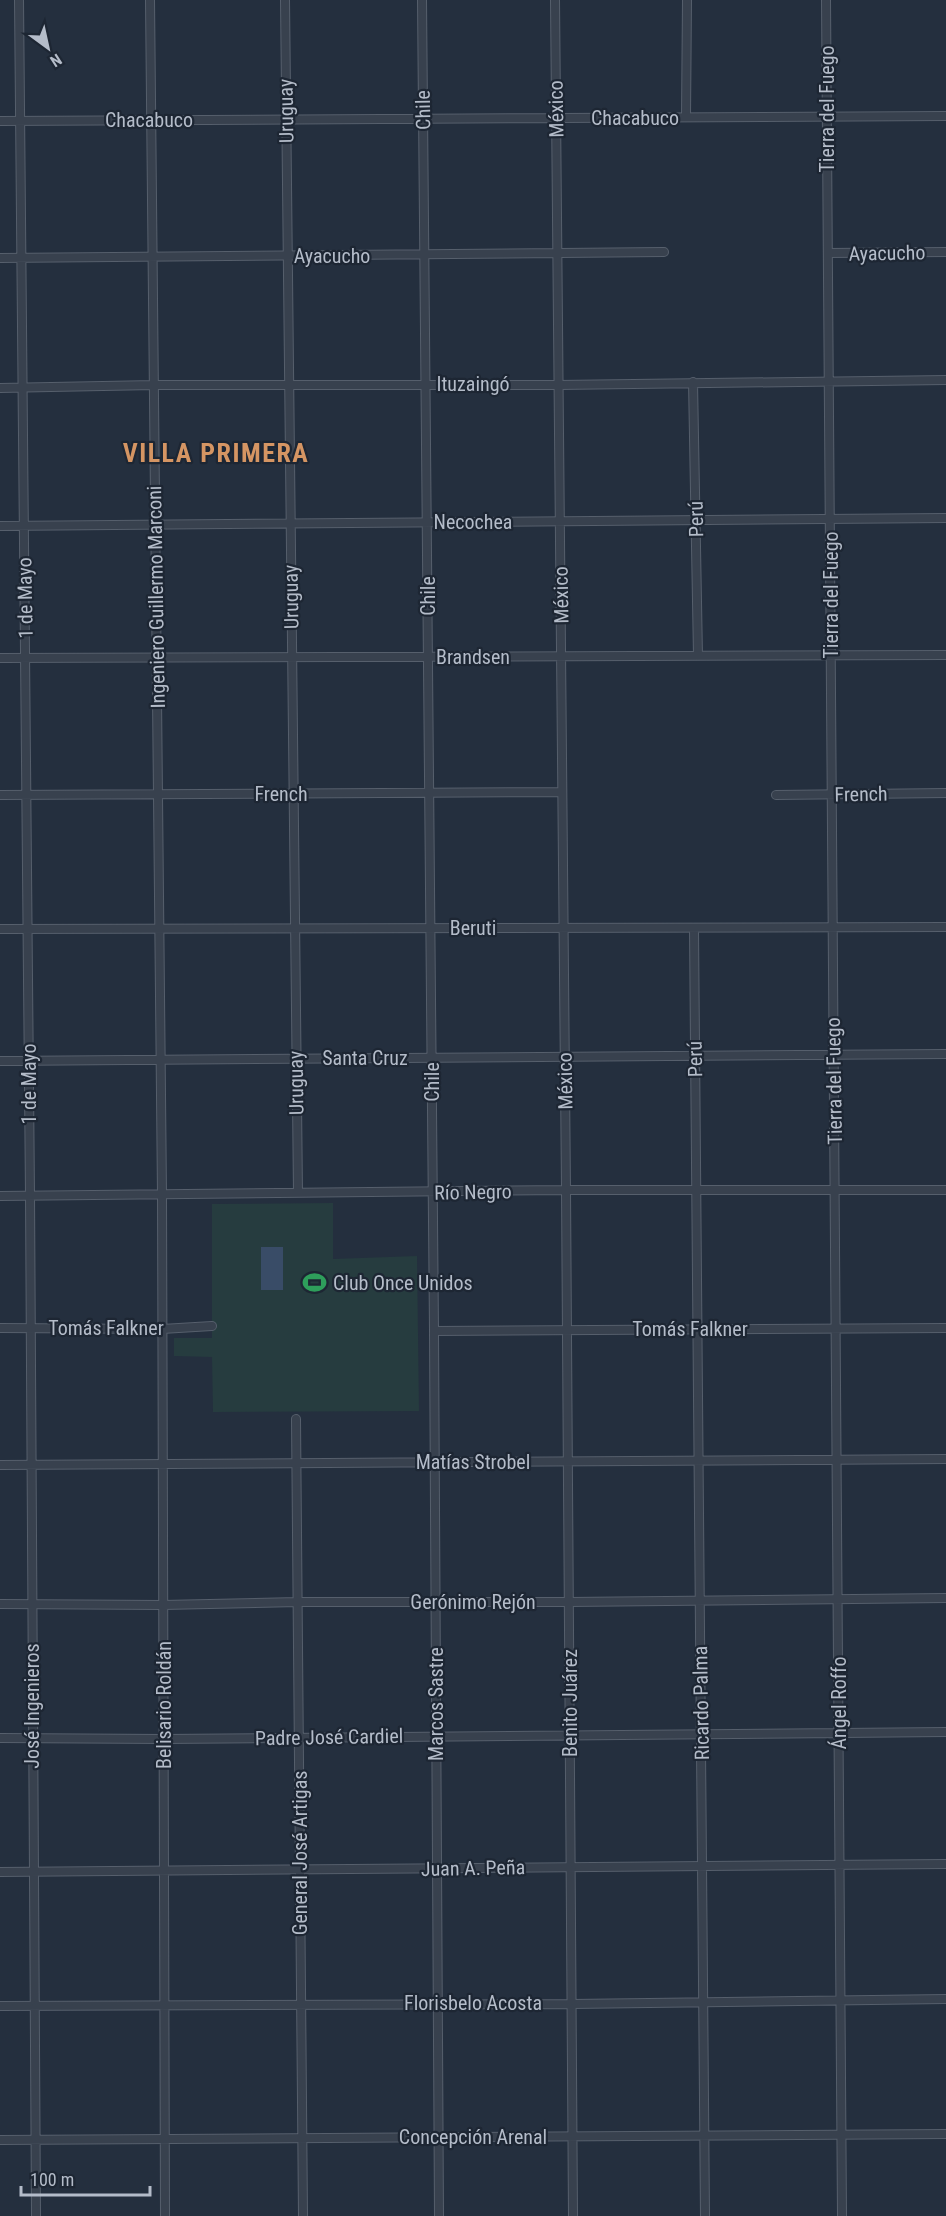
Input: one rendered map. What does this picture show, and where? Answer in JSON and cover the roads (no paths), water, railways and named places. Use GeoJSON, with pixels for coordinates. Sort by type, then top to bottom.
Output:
{"type":"FeatureCollection","features":[{"type":"Feature","properties":{"kind":"street","name":"1 de Mayo"},"geometry":{"type":"LineString","coordinates":[[19,0],[30,1195]]}},
{"type":"Feature","properties":{"kind":"street","name":"Ingeniero Guillermo Marconi"},"geometry":{"type":"LineString","coordinates":[[150,0],[162,1194]]}},
{"type":"Feature","properties":{"kind":"street","name":"Uruguay"},"geometry":{"type":"LineString","coordinates":[[285,0],[298,1193]]}},
{"type":"Feature","properties":{"kind":"street","name":"Chile"},"geometry":{"type":"LineString","coordinates":[[422,0],[433,1192]]}},
{"type":"Feature","properties":{"kind":"street","name":"México"},"geometry":{"type":"LineString","coordinates":[[555,0],[566,1190]]}},
{"type":"Feature","properties":{"kind":"street"},"geometry":{"type":"LineString","coordinates":[[686,117],[687,0]]}},
{"type":"Feature","properties":{"kind":"street","name":"Tierra del Fuego"},"geometry":{"type":"LineString","coordinates":[[826,0],[836,1190]]}},
{"type":"Feature","properties":{"kind":"street","name":"Chacabuco"},"geometry":{"type":"LineString","coordinates":[[0,121],[946,116]]}},
{"type":"Feature","properties":{"kind":"street","name":"Ayacucho"},"geometry":{"type":"LineString","coordinates":[[0,258],[664,252]]}},
{"type":"Feature","properties":{"kind":"street","name":"Ayacucho"},"geometry":{"type":"LineString","coordinates":[[828,253],[946,252]]}},
{"type":"Feature","properties":{"kind":"street","name":"Ituzaingó"},"geometry":{"type":"LineString","coordinates":[[0,388],[946,380]]}},
{"type":"Feature","properties":{"kind":"street","name":"Perú"},"geometry":{"type":"LineString","coordinates":[[693,382],[698,656]]}},
{"type":"Feature","properties":{"kind":"street","name":"Necochea"},"geometry":{"type":"LineString","coordinates":[[0,526],[946,518]]}},
{"type":"Feature","properties":{"kind":"street","name":"Brandsen"},"geometry":{"type":"LineString","coordinates":[[0,658],[946,655]]}},
{"type":"Feature","properties":{"kind":"street","name":"French"},"geometry":{"type":"LineString","coordinates":[[0,795],[562,792]]}},
{"type":"Feature","properties":{"kind":"street","name":"French"},"geometry":{"type":"LineString","coordinates":[[776,795],[946,793]]}},
{"type":"Feature","properties":{"kind":"street","name":"Beruti"},"geometry":{"type":"LineString","coordinates":[[0,929],[946,927]]}},
{"type":"Feature","properties":{"kind":"street","name":"Perú"},"geometry":{"type":"LineString","coordinates":[[694,928],[697,1190]]}},
{"type":"Feature","properties":{"kind":"street","name":"Santa Cruz"},"geometry":{"type":"LineString","coordinates":[[0,1061],[946,1054]]}},
{"type":"Feature","properties":{"kind":"street","name":"Río Negro"},"geometry":{"type":"LineString","coordinates":[[0,1196],[566,1190],[946,1190]]}},
{"type":"Feature","properties":{"kind":"street","name":"Benito Juárez"},"geometry":{"type":"LineString","coordinates":[[566,1190],[573,2216]]}},
{"type":"Feature","properties":{"kind":"street","name":"Ricardo Palma"},"geometry":{"type":"LineString","coordinates":[[697,1190],[705,2216]]}},
{"type":"Feature","properties":{"kind":"street","name":"Ángel Roffo"},"geometry":{"type":"LineString","coordinates":[[836,1190],[842,2216]]}},
{"type":"Feature","properties":{"kind":"street","name":"Marcos Sastre"},"geometry":{"type":"LineString","coordinates":[[433,1192],[439,2216]]}},
{"type":"Feature","properties":{"kind":"street","name":"Belisario Roldán"},"geometry":{"type":"LineString","coordinates":[[162,1194],[165,2216]]}},
{"type":"Feature","properties":{"kind":"street","name":"José Ingenieros"},"geometry":{"type":"LineString","coordinates":[[30,1195],[36,2216]]}},
{"type":"Feature","properties":{"kind":"street","name":"Tomás Falkner"},"geometry":{"type":"LineString","coordinates":[[0,1328],[162,1329],[212,1326]]}},
{"type":"Feature","properties":{"kind":"street","name":"Tomás Falkner"},"geometry":{"type":"LineString","coordinates":[[435,1331],[946,1328]]}},
{"type":"Feature","properties":{"kind":"street","name":"General José Artigas"},"geometry":{"type":"LineString","coordinates":[[296,1419],[303,2216]]}},
{"type":"Feature","properties":{"kind":"street","name":"Matías Strobel"},"geometry":{"type":"LineString","coordinates":[[0,1465],[946,1459]]}},
{"type":"Feature","properties":{"kind":"street","name":"Gerónimo Rejón"},"geometry":{"type":"LineString","coordinates":[[0,1604],[163,1605],[946,1598]]}},
{"type":"Feature","properties":{"kind":"street","name":"Padre José Cardiel"},"geometry":{"type":"LineString","coordinates":[[0,1738],[570,1737],[946,1732]]}},
{"type":"Feature","properties":{"kind":"street","name":"Juan A. Peña"},"geometry":{"type":"LineString","coordinates":[[0,1872],[946,1864]]}},
{"type":"Feature","properties":{"kind":"street","name":"Florisbelo Acosta"},"geometry":{"type":"LineString","coordinates":[[0,2006],[572,2004],[946,1999]]}},
{"type":"Feature","properties":{"kind":"street","name":"Concepción Arenal"},"geometry":{"type":"LineString","coordinates":[[0,2140],[946,2134]]}},
{"type":"Feature","properties":{"kind":"water"},"geometry":{"type":"Polygon","coordinates":[[[261,1247],[283,1247],[283,1290],[261,1290],[261,1247]]]}},
{"type":"Feature","properties":{"kind":"place","name":"Club Once Unidos"},"geometry":{"type":"Point","coordinates":[315,1283]}},
{"type":"Feature","properties":{"kind":"district","name":"VILLA PRIMERA"},"geometry":{"type":"Point","coordinates":[216,453]}}]}
